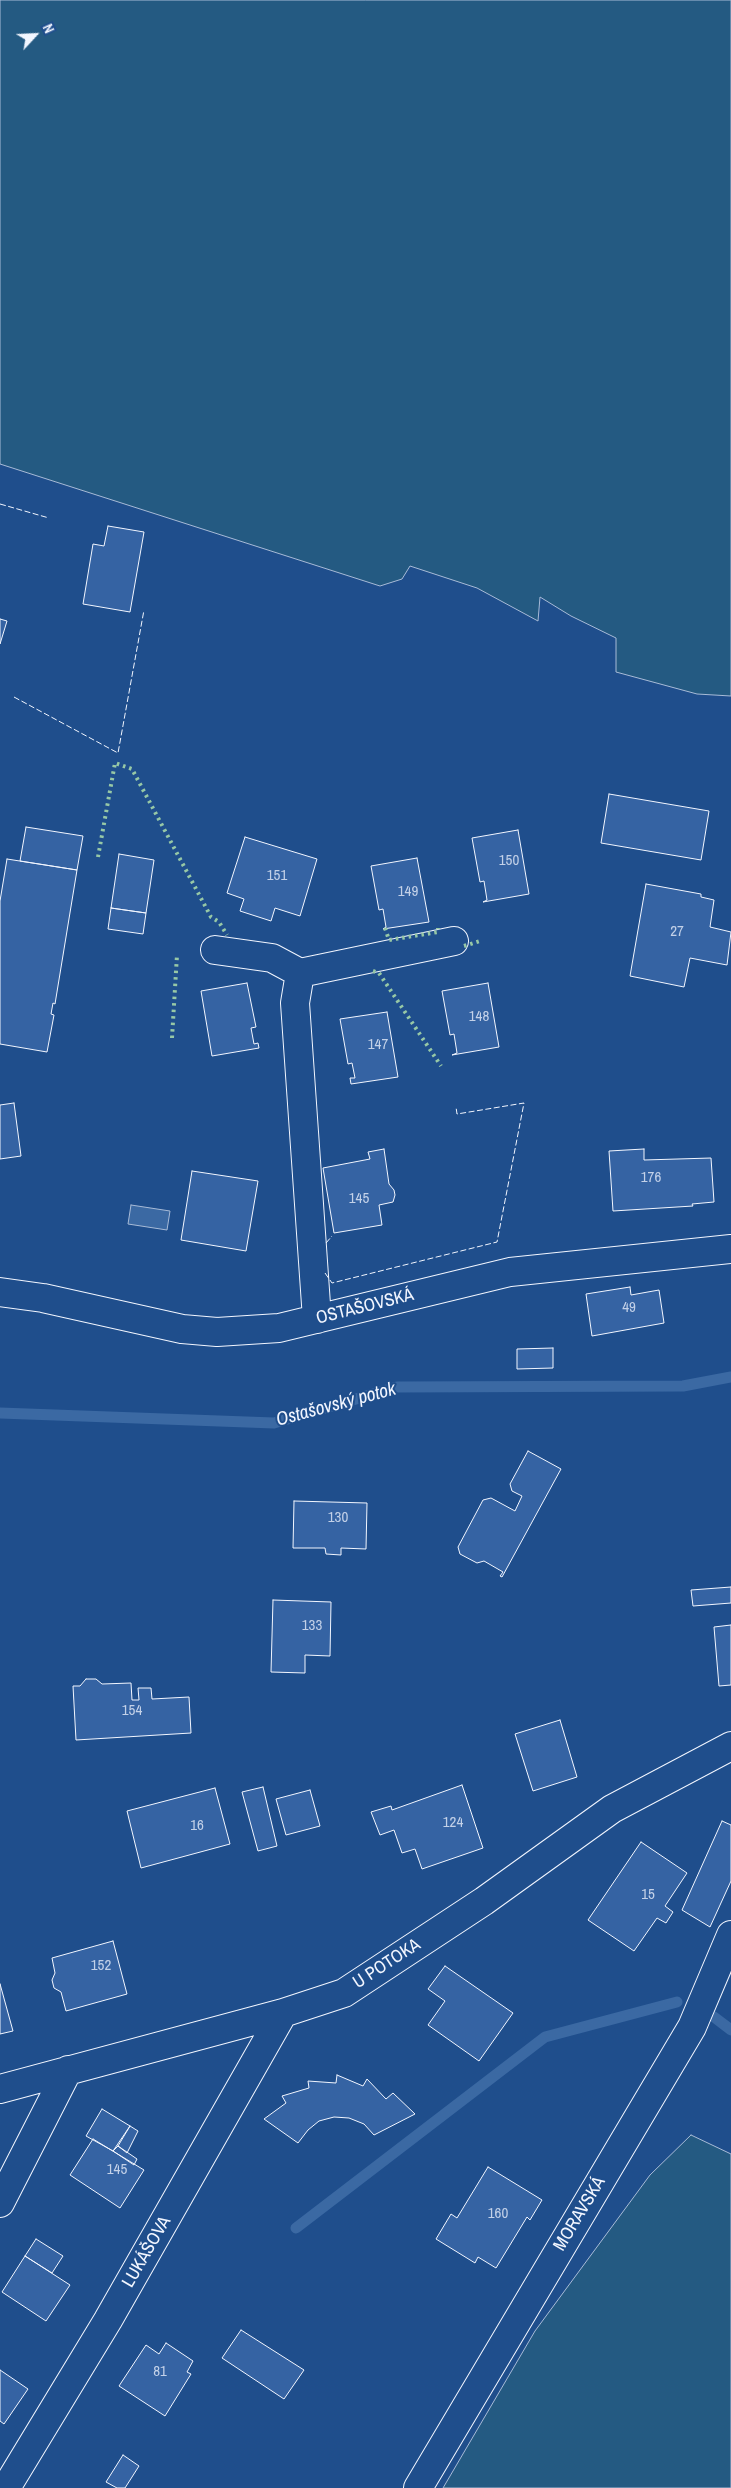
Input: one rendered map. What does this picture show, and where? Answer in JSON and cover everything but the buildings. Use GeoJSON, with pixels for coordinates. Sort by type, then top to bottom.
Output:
{"type":"FeatureCollection","features":[{"type":"Feature","properties":{"kind":"street"},"geometry":{"type":"LineString","coordinates":[[215,950],[272,958],[300,973],[454,941]]}},
{"type":"Feature","properties":{"kind":"street"},"geometry":{"type":"LineString","coordinates":[[300,973],[295,1003],[317,1319]]}},
{"type":"Feature","properties":{"kind":"street","name":"OSTAŠOVSKÁ"},"geometry":{"type":"LineString","coordinates":[[0,1292],[43,1298],[182,1329],[217,1332],[279,1328],[510,1272],[731,1249]]}},
{"type":"Feature","properties":{"kind":"street"},"geometry":{"type":"LineString","coordinates":[[0,1274],[43,1298],[19,1313],[0,1310]]}},
{"type":"Feature","properties":{"kind":"street","name":"U POTOKA"},"geometry":{"type":"LineString","coordinates":[[0,2089],[283,2013],[344,1993],[484,1901],[612,1809],[731,1746]]}},
{"type":"Feature","properties":{"kind":"street","name":"MORAVSKÁ"},"geometry":{"type":"LineString","coordinates":[[418,2488],[692,2027],[731,1935]]}},
{"type":"Feature","properties":{"kind":"street","name":"LUKÁŠOVA"},"geometry":{"type":"LineString","coordinates":[[6,2488],[108,2320],[283,2013]]}},
{"type":"Feature","properties":{"kind":"street"},"geometry":{"type":"LineString","coordinates":[[0,2203],[68,2070]]}},
{"type":"Feature","properties":{"kind":"shaded area"},"geometry":{"type":"Polygon","coordinates":[[[0,0],[731,0],[731,696],[697,694],[616,672],[616,638],[571,616],[540,597],[538,621],[477,588],[410,566],[402,579],[380,586],[0,464],[0,0]]]}},
{"type":"Feature","properties":{"kind":"shaded area"},"geometry":{"type":"Polygon","coordinates":[[[131,1205],[170,1211],[167,1230],[128,1224],[131,1205]]]}},
{"type":"Feature","properties":{"kind":"shaded area"},"geometry":{"type":"Polygon","coordinates":[[[691,2135],[731,2154],[731,2488],[443,2488],[535,2331],[650,2175],[691,2135]]]}},
{"type":"Feature","properties":{"kind":"waterway","name":"Ostašovský potok"},"geometry":{"type":"LineString","coordinates":[[0,1413],[274,1423],[397,1387],[683,1386],[731,1377]]}},
{"type":"Feature","properties":{"kind":"waterway"},"geometry":{"type":"LineString","coordinates":[[296,2228],[545,2037],[677,2002]]}},
{"type":"Feature","properties":{"kind":"waterway"},"geometry":{"type":"LineString","coordinates":[[714,2017],[731,2030]]}},
{"type":"Feature","properties":{"kind":"hedge"},"geometry":{"type":"LineString","coordinates":[[98,857],[115,763],[132,769],[211,917],[219,922],[227,935]]}},
{"type":"Feature","properties":{"kind":"hedge"},"geometry":{"type":"LineString","coordinates":[[385,928],[389,940],[438,932],[438,928]]}},
{"type":"Feature","properties":{"kind":"hedge"},"geometry":{"type":"LineString","coordinates":[[464,946],[480,941]]}},
{"type":"Feature","properties":{"kind":"hedge"},"geometry":{"type":"LineString","coordinates":[[172,1038],[177,955]]}},
{"type":"Feature","properties":{"kind":"hedge"},"geometry":{"type":"LineString","coordinates":[[373,971],[379,973],[441,1066]]}},
{"type":"Feature","properties":{"kind":"fence"},"geometry":{"type":"LineString","coordinates":[[0,504],[49,518]]}},
{"type":"Feature","properties":{"kind":"fence"},"geometry":{"type":"LineString","coordinates":[[14,697],[118,753],[144,610]]}},
{"type":"Feature","properties":{"kind":"fence"},"geometry":{"type":"LineString","coordinates":[[325,1273],[332,1283],[497,1242],[524,1103],[457,1114],[456,1107]]}},
{"type":"Feature","properties":{"kind":"fence"},"geometry":{"type":"LineString","coordinates":[[326,1243],[332,1236]]}}]}
